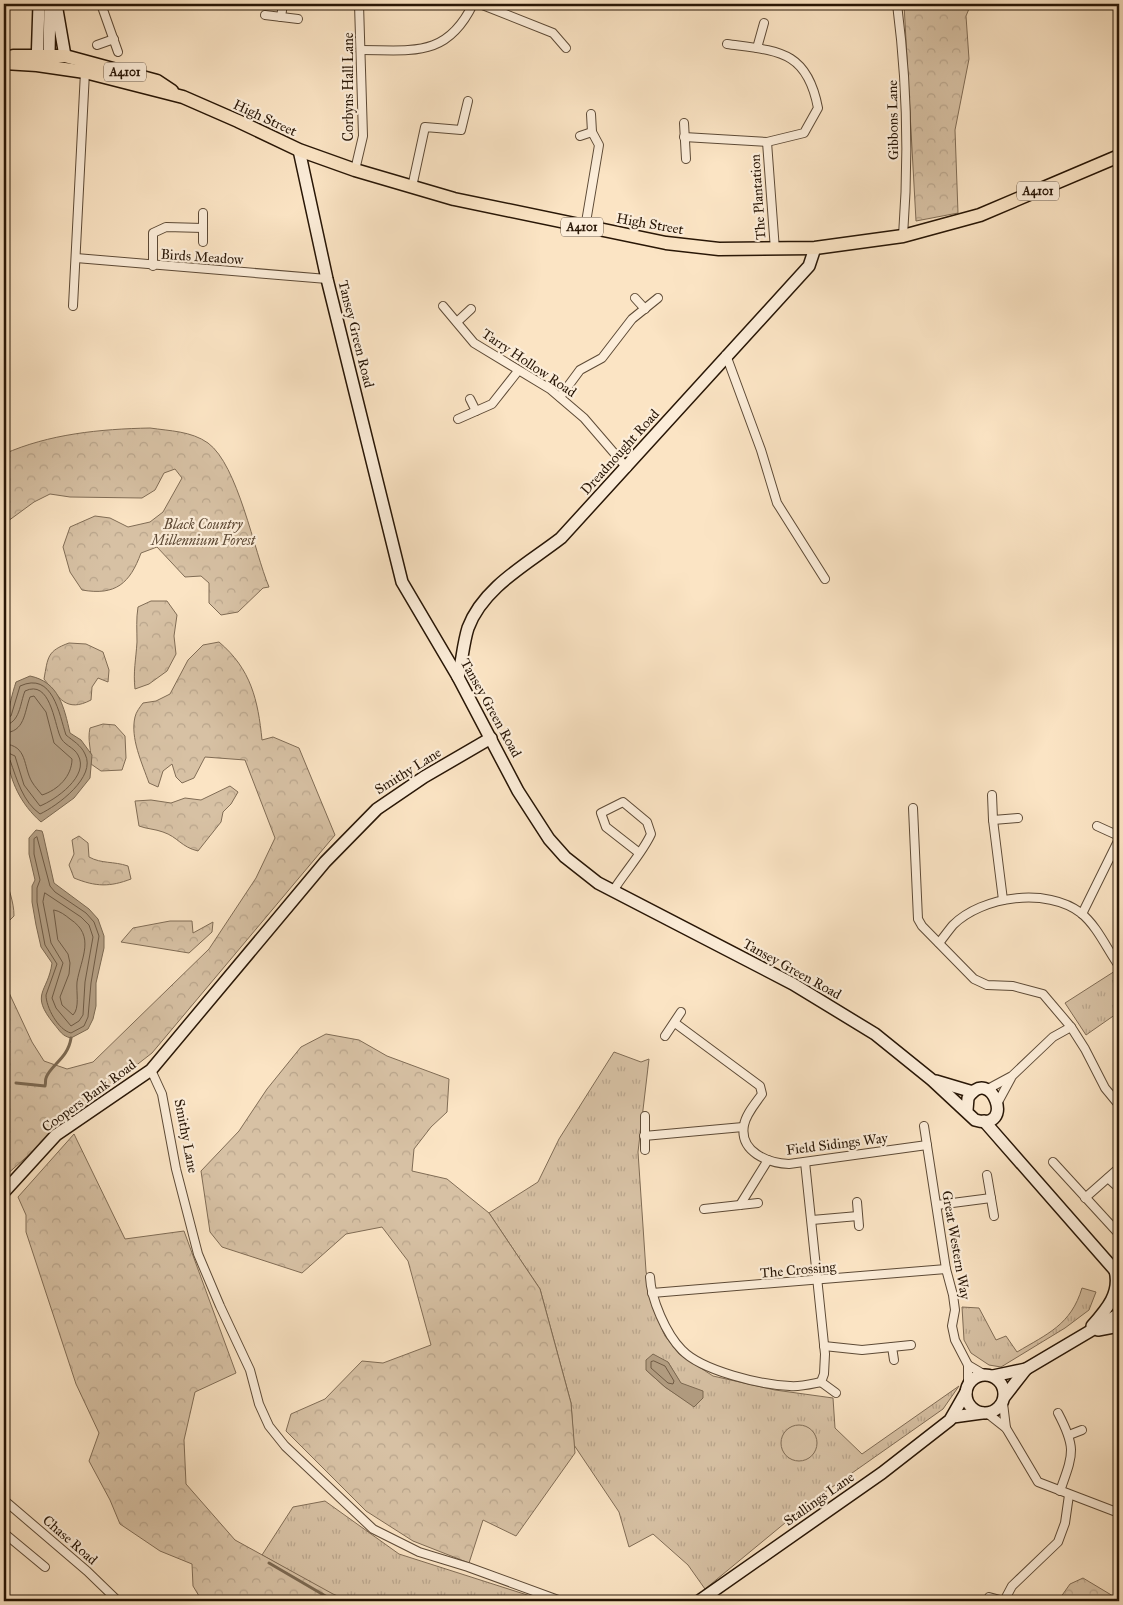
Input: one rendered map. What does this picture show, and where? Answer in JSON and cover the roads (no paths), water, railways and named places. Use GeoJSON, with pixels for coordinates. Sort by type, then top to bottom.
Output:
{"type":"FeatureCollection","features":[{"type":"Feature","properties":{"kind":"main road","name":"High Street"},"geometry":{"type":"LineString","coordinates":[[4,63],[64,56],[157,81],[182,97]]}},
{"type":"Feature","properties":{"kind":"main road","name":"High Street"},"geometry":{"type":"LineString","coordinates":[[4,58],[41,60],[182,97],[299,150],[355,170],[454,199],[585,228],[719,249],[775,250],[815,248],[903,236],[980,215],[1119,156]]}},
{"type":"Feature","properties":{"kind":"street"},"geometry":{"type":"LineString","coordinates":[[39,4],[41,60]]}},
{"type":"Feature","properties":{"kind":"street"},"geometry":{"type":"LineString","coordinates":[[41,60],[50,4]]}},
{"type":"Feature","properties":{"kind":"street"},"geometry":{"type":"LineString","coordinates":[[56,4],[64,56]]}},
{"type":"Feature","properties":{"kind":"street"},"geometry":{"type":"LineString","coordinates":[[101,4],[118,52]]}},
{"type":"Feature","properties":{"kind":"street"},"geometry":{"type":"LineString","coordinates":[[281,17],[283,4]]}},
{"type":"Feature","properties":{"kind":"street","name":"Corbyns Hall Lane"},"geometry":{"type":"LineString","coordinates":[[355,170],[363,136],[359,4]]}},
{"type":"Feature","properties":{"kind":"street"},"geometry":{"type":"LineString","coordinates":[[361,50],[420,49],[438,44],[451,36],[464,23],[473,4]]}},
{"type":"Feature","properties":{"kind":"street"},"geometry":{"type":"LineString","coordinates":[[480,4],[553,33],[566,48]]}},
{"type":"Feature","properties":{"kind":"street","name":"Gibbons Lane"},"geometry":{"type":"LineString","coordinates":[[897,4],[904,55],[908,120],[903,236]]}},
{"type":"Feature","properties":{"kind":"street"},"geometry":{"type":"LineString","coordinates":[[265,16],[298,18]]}},
{"type":"Feature","properties":{"kind":"street"},"geometry":{"type":"LineString","coordinates":[[757,48],[764,24]]}},
{"type":"Feature","properties":{"kind":"street"},"geometry":{"type":"LineString","coordinates":[[97,45],[114,39]]}},
{"type":"Feature","properties":{"kind":"street","name":"The Plantation"},"geometry":{"type":"LineString","coordinates":[[684,137],[767,142],[804,133],[818,108],[814,88],[802,68],[789,56],[757,48],[727,44]]}},
{"type":"Feature","properties":{"kind":"street"},"geometry":{"type":"LineString","coordinates":[[73,306],[85,72]]}},
{"type":"Feature","properties":{"kind":"street"},"geometry":{"type":"LineString","coordinates":[[412,187],[425,127],[461,130],[468,101]]}},
{"type":"Feature","properties":{"kind":"street"},"geometry":{"type":"LineString","coordinates":[[585,228],[599,145],[592,132],[591,114]]}},
{"type":"Feature","properties":{"kind":"street"},"geometry":{"type":"LineString","coordinates":[[684,123],[686,159]]}},
{"type":"Feature","properties":{"kind":"street"},"geometry":{"type":"LineString","coordinates":[[580,136],[592,132]]}},
{"type":"Feature","properties":{"kind":"street","name":"The Plantation"},"geometry":{"type":"LineString","coordinates":[[767,142],[775,250]]}},
{"type":"Feature","properties":{"kind":"street","name":"Tansey Green Road"},"geometry":{"type":"LineString","coordinates":[[299,150],[327,279],[402,582],[458,677],[518,790],[548,839],[565,857],[598,883],[793,984],[874,1034],[932,1080],[967,1110],[972,1117],[984,1121],[1117,1272]]}},
{"type":"Feature","properties":{"kind":"street"},"geometry":{"type":"LineString","coordinates":[[203,213],[203,242]]}},
{"type":"Feature","properties":{"kind":"street"},"geometry":{"type":"LineString","coordinates":[[153,266],[153,233],[166,227],[203,228]]}},
{"type":"Feature","properties":{"kind":"street","name":"Dreadnought Road"},"geometry":{"type":"LineString","coordinates":[[458,677],[469,628],[488,596],[522,567],[561,538],[627,468],[726,355],[810,266],[815,248]]}},
{"type":"Feature","properties":{"kind":"street","name":"Birds Meadow"},"geometry":{"type":"LineString","coordinates":[[76,258],[153,266],[327,279]]}},
{"type":"Feature","properties":{"kind":"street"},"geometry":{"type":"LineString","coordinates":[[635,298],[645,309]]}},
{"type":"Feature","properties":{"kind":"street"},"geometry":{"type":"LineString","coordinates":[[560,397],[580,370],[602,358],[632,320],[658,298]]}},
{"type":"Feature","properties":{"kind":"street","name":"Tarry Hollow Road"},"geometry":{"type":"LineString","coordinates":[[443,306],[474,343],[560,397],[584,418],[627,468]]}},
{"type":"Feature","properties":{"kind":"street"},"geometry":{"type":"LineString","coordinates":[[457,322],[471,309]]}},
{"type":"Feature","properties":{"kind":"street"},"geometry":{"type":"LineString","coordinates":[[726,355],[761,450],[776,503],[825,578]]}},
{"type":"Feature","properties":{"kind":"street"},"geometry":{"type":"LineString","coordinates":[[458,419],[492,404],[518,371]]}},
{"type":"Feature","properties":{"kind":"street"},"geometry":{"type":"LineString","coordinates":[[470,398],[476,411]]}},
{"type":"Feature","properties":{"kind":"street","name":"Smithy Lane"},"geometry":{"type":"LineString","coordinates":[[491,738],[424,777],[377,808],[325,862],[151,1070],[162,1094],[176,1168],[198,1254],[250,1370],[259,1404],[269,1426],[284,1446],[374,1529],[419,1552],[468,1567],[561,1601]]}},
{"type":"Feature","properties":{"kind":"street"},"geometry":{"type":"LineString","coordinates":[[992,795],[993,820],[1003,900]]}},
{"type":"Feature","properties":{"kind":"street"},"geometry":{"type":"LineString","coordinates":[[613,890],[638,852],[646,845],[651,834],[647,822],[623,802],[601,813],[606,827],[638,852]]}},
{"type":"Feature","properties":{"kind":"street"},"geometry":{"type":"LineString","coordinates":[[912,808],[918,919],[922,926],[974,979],[987,986],[1013,986],[1043,994],[1071,1027],[1085,1048],[1104,1088],[1119,1105]]}},
{"type":"Feature","properties":{"kind":"street"},"geometry":{"type":"LineString","coordinates":[[993,820],[1018,818]]}},
{"type":"Feature","properties":{"kind":"street"},"geometry":{"type":"LineString","coordinates":[[1082,914],[1119,838],[1097,826]]}},
{"type":"Feature","properties":{"kind":"street"},"geometry":{"type":"LineString","coordinates":[[939,943],[953,925],[968,915],[1003,900],[1027,898],[1045,900],[1067,905],[1082,914],[1119,966]]}},
{"type":"Feature","properties":{"kind":"street"},"geometry":{"type":"LineString","coordinates":[[665,1036],[681,1012]]}},
{"type":"Feature","properties":{"kind":"street"},"geometry":{"type":"LineString","coordinates":[[644,1136],[743,1127],[749,1113],[762,1094],[760,1086],[675,1023]]}},
{"type":"Feature","properties":{"kind":"street"},"geometry":{"type":"LineString","coordinates":[[986,1090],[1012,1076],[1053,1037],[1071,1027]]}},
{"type":"Feature","properties":{"kind":"street","name":"Coopers Bank Road"},"geometry":{"type":"LineString","coordinates":[[6,1189],[56,1135],[151,1070]]}},
{"type":"Feature","properties":{"kind":"street"},"geometry":{"type":"LineString","coordinates":[[998,1102],[1012,1076]]}},
{"type":"Feature","properties":{"kind":"street","name":"Tansey Green Road"},"geometry":{"type":"LineString","coordinates":[[932,1080],[973,1092],[986,1090]]}},
{"type":"Feature","properties":{"kind":"street"},"geometry":{"type":"LineString","coordinates":[[986,1090],[996,1096],[998,1102]]}},
{"type":"Feature","properties":{"kind":"street"},"geometry":{"type":"LineString","coordinates":[[967,1110],[968,1098],[973,1092]]}},
{"type":"Feature","properties":{"kind":"street","name":"Tansey Green Road"},"geometry":{"type":"LineString","coordinates":[[998,1102],[996,1114],[1003,1141]]}},
{"type":"Feature","properties":{"kind":"street"},"geometry":{"type":"LineString","coordinates":[[984,1121],[991,1119],[996,1114]]}},
{"type":"Feature","properties":{"kind":"street"},"geometry":{"type":"LineString","coordinates":[[645,1150],[646,1116]]}},
{"type":"Feature","properties":{"kind":"street","name":"Great Western Way"},"geometry":{"type":"LineString","coordinates":[[924,1126],[946,1269],[953,1295],[954,1333],[968,1365]]}},
{"type":"Feature","properties":{"kind":"street","name":"Field Sidings Way"},"geometry":{"type":"LineString","coordinates":[[743,1127],[747,1147],[768,1160],[782,1164],[927,1145]]}},
{"type":"Feature","properties":{"kind":"street"},"geometry":{"type":"LineString","coordinates":[[740,1205],[768,1160]]}},
{"type":"Feature","properties":{"kind":"street"},"geometry":{"type":"LineString","coordinates":[[805,1162],[824,1346],[824,1374],[821,1382]]}},
{"type":"Feature","properties":{"kind":"street"},"geometry":{"type":"LineString","coordinates":[[1054,1162],[1119,1234]]}},
{"type":"Feature","properties":{"kind":"street"},"geometry":{"type":"LineString","coordinates":[[1085,1198],[1119,1168]]}},
{"type":"Feature","properties":{"kind":"street"},"geometry":{"type":"LineString","coordinates":[[987,1175],[994,1216]]}},
{"type":"Feature","properties":{"kind":"street"},"geometry":{"type":"LineString","coordinates":[[1108,1178],[1119,1188]]}},
{"type":"Feature","properties":{"kind":"street"},"geometry":{"type":"LineString","coordinates":[[937,1205],[990,1198]]}},
{"type":"Feature","properties":{"kind":"street"},"geometry":{"type":"LineString","coordinates":[[857,1202],[859,1226]]}},
{"type":"Feature","properties":{"kind":"street"},"geometry":{"type":"LineString","coordinates":[[704,1209],[758,1203]]}},
{"type":"Feature","properties":{"kind":"street"},"geometry":{"type":"LineString","coordinates":[[812,1220],[858,1216]]}},
{"type":"Feature","properties":{"kind":"street","name":"The Crossing"},"geometry":{"type":"LineString","coordinates":[[652,1293],[818,1281],[946,1269]]}},
{"type":"Feature","properties":{"kind":"street"},"geometry":{"type":"LineString","coordinates":[[1086,1333],[1106,1310],[1115,1294],[1118,1281],[1117,1272]]}},
{"type":"Feature","properties":{"kind":"street"},"geometry":{"type":"LineString","coordinates":[[650,1277],[656,1308],[682,1350],[700,1363],[726,1374],[791,1386],[821,1382],[836,1393]]}},
{"type":"Feature","properties":{"kind":"street"},"geometry":{"type":"LineString","coordinates":[[967,1389],[972,1380],[989,1375],[1026,1369],[1119,1314]]}},
{"type":"Feature","properties":{"kind":"street"},"geometry":{"type":"LineString","coordinates":[[1086,1333],[1119,1326]]}},
{"type":"Feature","properties":{"kind":"street"},"geometry":{"type":"LineString","coordinates":[[824,1346],[862,1350],[911,1345]]}},
{"type":"Feature","properties":{"kind":"street"},"geometry":{"type":"LineString","coordinates":[[892,1347],[894,1360]]}},
{"type":"Feature","properties":{"kind":"street"},"geometry":{"type":"LineString","coordinates":[[1006,1428],[1004,1400],[1000,1381],[968,1365],[967,1389],[970,1406],[1006,1428],[1038,1482],[1119,1513]]}},
{"type":"Feature","properties":{"kind":"street"},"geometry":{"type":"LineString","coordinates":[[953,1417],[984,1413],[998,1408],[1026,1369]]}},
{"type":"Feature","properties":{"kind":"street","name":"Stallings Lane"},"geometry":{"type":"LineString","coordinates":[[699,1601],[882,1473],[953,1417],[967,1389]]}},
{"type":"Feature","properties":{"kind":"street"},"geometry":{"type":"LineString","coordinates":[[1058,1413],[1069,1434],[1072,1460],[1060,1491]]}},
{"type":"Feature","properties":{"kind":"street"},"geometry":{"type":"LineString","coordinates":[[1069,1434],[1082,1430]]}},
{"type":"Feature","properties":{"kind":"street"},"geometry":{"type":"LineString","coordinates":[[989,1596],[1004,1601],[1012,1586],[1058,1542],[1065,1523],[1069,1495]]}},
{"type":"Feature","properties":{"kind":"street","name":"Chase Road"},"geometry":{"type":"LineString","coordinates":[[4,1500],[87,1571],[118,1601]]}},
{"type":"Feature","properties":{"kind":"street"},"geometry":{"type":"LineString","coordinates":[[4,1533],[45,1567]]}},
{"type":"Feature","properties":{"kind":"water"},"geometry":{"type":"Polygon","coordinates":[[[30,676],[40,679],[54,690],[62,705],[70,733],[81,740],[92,755],[90,778],[74,798],[41,822],[27,808],[18,792],[11,775],[7,757],[7,719],[16,682],[30,676]]]}},
{"type":"Feature","properties":{"kind":"water"},"geometry":{"type":"Polygon","coordinates":[[[36,830],[42,831],[54,883],[89,909],[98,919],[104,936],[104,948],[96,983],[96,1006],[93,1019],[88,1029],[71,1038],[63,1035],[54,1024],[47,1014],[41,999],[52,963],[41,947],[32,902],[32,886],[35,880],[29,854],[29,838],[36,830]]]}},
{"type":"Feature","properties":{"kind":"water"},"geometry":{"type":"Polygon","coordinates":[[[653,1354],[668,1362],[681,1383],[703,1391],[703,1398],[694,1407],[665,1387],[646,1370],[646,1360],[653,1354]]]}},
{"type":"Feature","properties":{"kind":"waterway"},"geometry":{"type":"LineString","coordinates":[[16,1083],[45,1086],[48,1073],[63,1056],[71,1038]]}},
{"type":"Feature","properties":{"kind":"waterway"},"geometry":{"type":"LineString","coordinates":[[269,1563],[334,1601]]}},
{"type":"Feature","properties":{"kind":"park label","name":"Black Country Millennium Forest"},"geometry":{"type":"Point","coordinates":[203,532]}}]}
